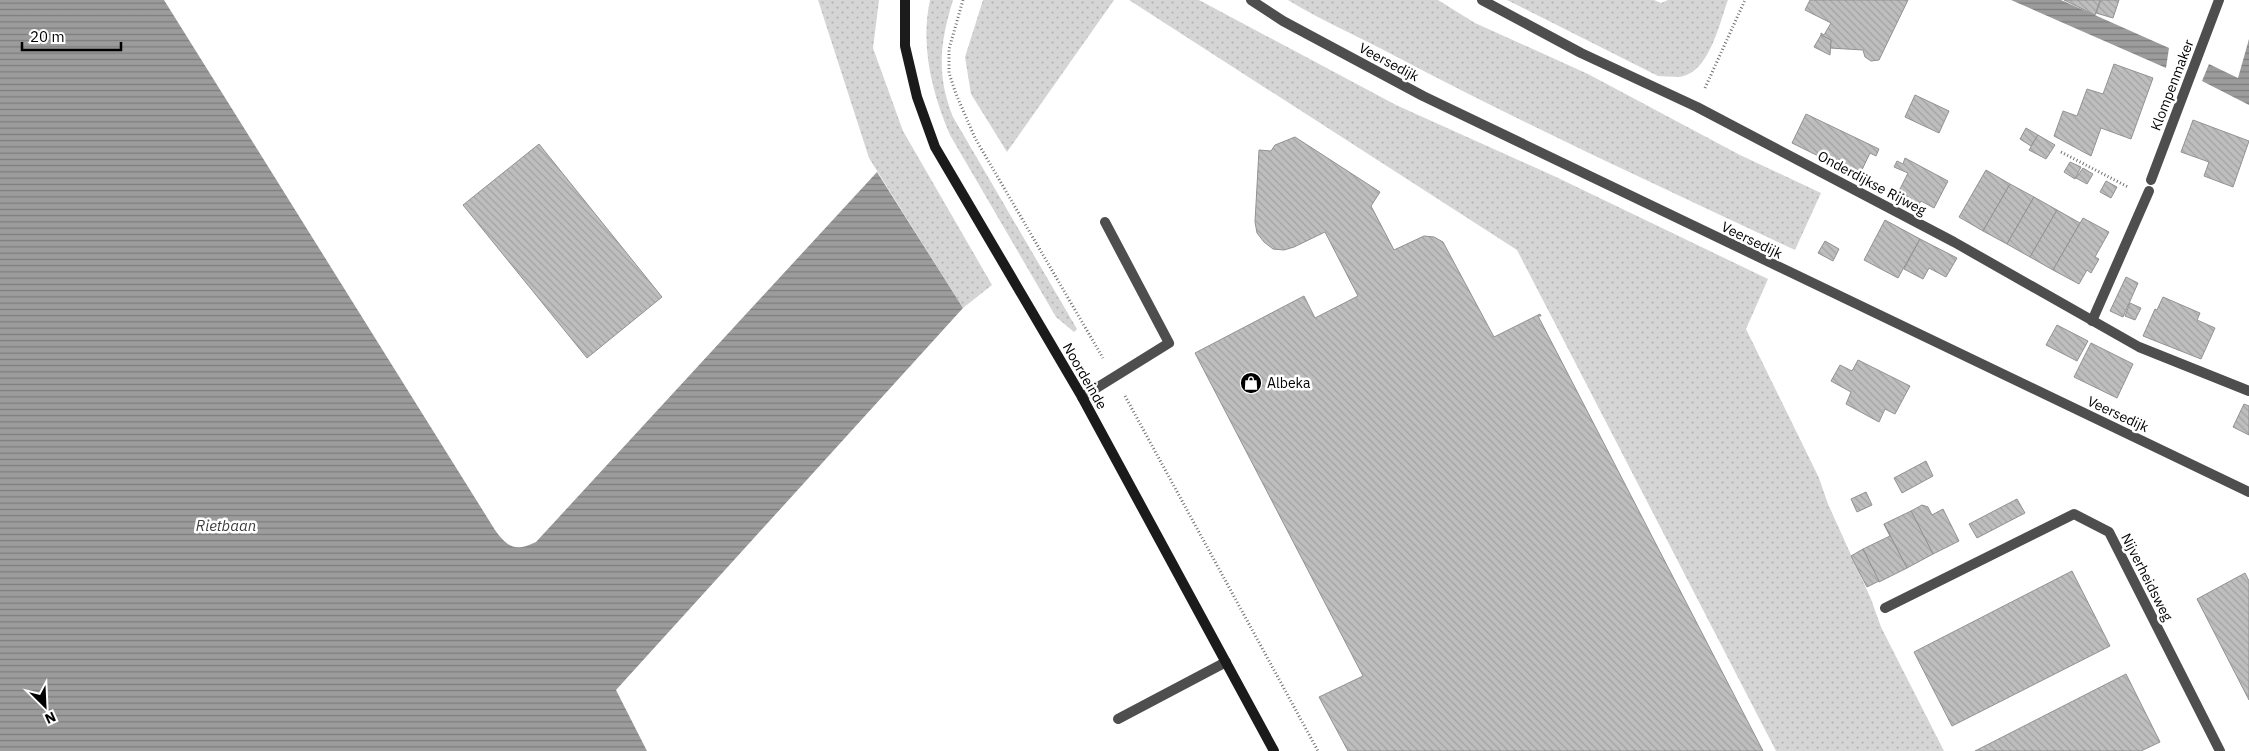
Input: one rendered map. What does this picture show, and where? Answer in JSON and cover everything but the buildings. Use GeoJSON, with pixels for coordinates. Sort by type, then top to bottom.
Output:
{"type":"FeatureCollection","features":[{"type":"Feature","properties":{"kind":"main road","name":"Noordeinde"},"geometry":{"type":"LineString","coordinates":[[907,2],[905,46],[917,98],[935,147],[1082,397],[1274,751]]}},
{"type":"Feature","properties":{"kind":"street","name":"Veersedijk"},"geometry":{"type":"LineString","coordinates":[[1251,0],[1283,21],[1432,101],[2249,492]]}},
{"type":"Feature","properties":{"kind":"street","name":"Onderdijkse Rijweg"},"geometry":{"type":"LineString","coordinates":[[1482,0],[1581,53],[1697,107],[1954,242],[2139,348],[2249,391]]}},
{"type":"Feature","properties":{"kind":"street","name":"Klompenmaker"},"geometry":{"type":"LineString","coordinates":[[2151,180],[2219,0]]}},
{"type":"Feature","properties":{"kind":"street"},"geometry":{"type":"LineString","coordinates":[[2092,321],[2147,194]]}},
{"type":"Feature","properties":{"kind":"street"},"geometry":{"type":"LineString","coordinates":[[1082,397],[1169,343],[1105,222]]}},
{"type":"Feature","properties":{"kind":"street","name":"Nijverheidsweg"},"geometry":{"type":"LineString","coordinates":[[1885,608],[2074,514],[2109,532],[2220,751]]}},
{"type":"Feature","properties":{"kind":"street"},"geometry":{"type":"LineString","coordinates":[[1118,719],[1226,662]]}},
{"type":"Feature","properties":{"kind":"path"},"geometry":{"type":"LineString","coordinates":[[1697,107],[1745,0]]}},
{"type":"Feature","properties":{"kind":"path"},"geometry":{"type":"LineString","coordinates":[[2061,152],[2147,194]]}},
{"type":"Feature","properties":{"kind":"shaded area"},"geometry":{"type":"Polygon","coordinates":[[[818,0],[879,0],[873,48],[903,131],[992,285],[963,308],[869,158],[818,0]]]}},
{"type":"Feature","properties":{"kind":"shaded area"},"geometry":{"type":"Polygon","coordinates":[[[930,0],[953,0],[945,30],[942,72],[944,87],[953,117],[1077,329],[1074,332],[1056,317],[950,135],[933,86],[927,52],[927,17],[930,0]]]}},
{"type":"Feature","properties":{"kind":"shaded area"},"geometry":{"type":"Polygon","coordinates":[[[983,0],[1114,0],[1007,152],[971,94],[965,57],[983,0]]]}},
{"type":"Feature","properties":{"kind":"shaded area"},"geometry":{"type":"Polygon","coordinates":[[[1129,0],[1199,0],[1396,105],[1556,177],[1768,279],[1746,329],[1819,478],[1828,504],[1871,599],[1881,627],[1944,751],[1776,751],[1517,250],[1129,0]]]}},
{"type":"Feature","properties":{"kind":"shaded area"},"geometry":{"type":"Polygon","coordinates":[[[1288,0],[1438,0],[1475,23],[1588,74],[1740,155],[1821,193],[1795,250],[1494,107],[1288,0]]]}},
{"type":"Feature","properties":{"kind":"shaded area"},"geometry":{"type":"Polygon","coordinates":[[[1507,0],[1654,0],[1661,3],[1668,0],[1728,0],[1711,47],[1705,58],[1698,68],[1689,74],[1678,77],[1658,76],[1507,0]]]}},
{"type":"Feature","properties":{"kind":"water","name":"Rietbaan"},"geometry":{"type":"Polygon","coordinates":[[[0,0],[164,0],[495,530],[504,541],[513,546],[523,547],[536,542],[877,172],[963,308],[616,690],[647,751],[0,751],[0,0]]]}},
{"type":"Feature","properties":{"kind":"water"},"geometry":{"type":"Polygon","coordinates":[[[2011,0],[2061,0],[2169,48],[2166,68],[2011,0]]]}},
{"type":"Feature","properties":{"kind":"water"},"geometry":{"type":"Polygon","coordinates":[[[2249,39],[2249,105],[2202,81],[2209,64],[2238,78],[2249,39]]]}},
{"type":"Feature","properties":{"kind":"place","name":"Albeka"},"geometry":{"type":"Point","coordinates":[1251,383]}}]}
